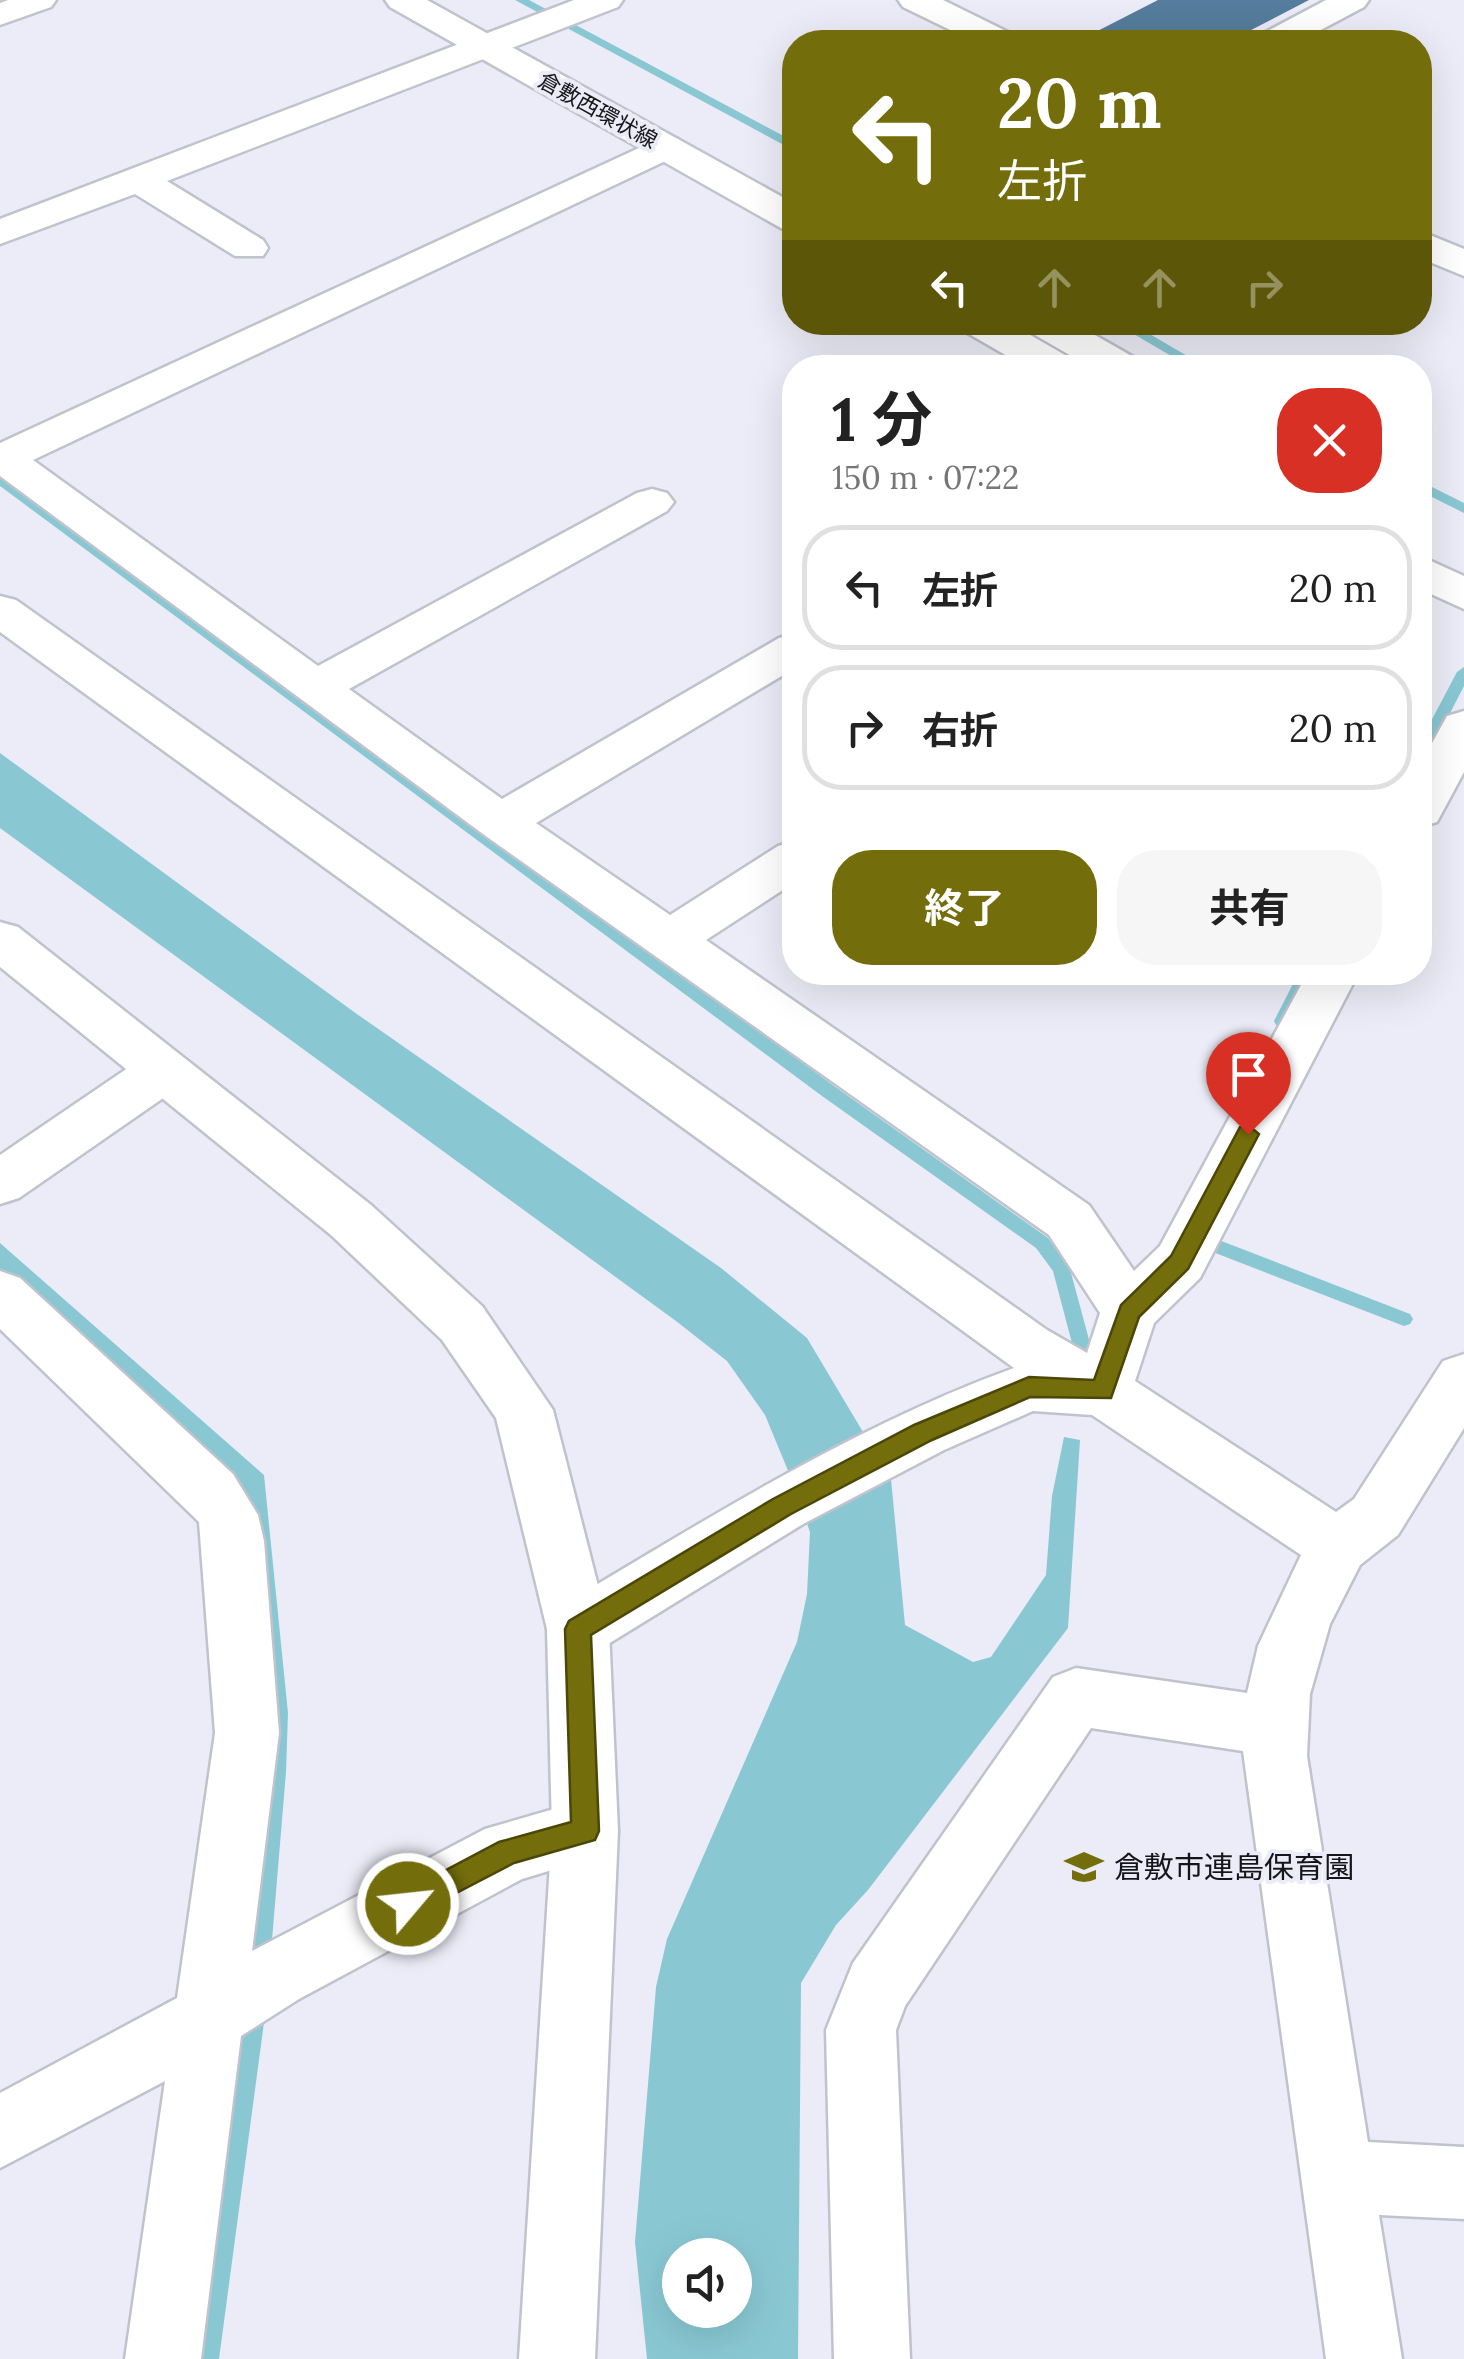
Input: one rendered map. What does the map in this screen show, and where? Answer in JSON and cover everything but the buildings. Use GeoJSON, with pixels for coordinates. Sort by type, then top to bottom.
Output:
{"type":"FeatureCollection","features":[{"type":"Feature","properties":{"kind":"street"},"geometry":{"type":"LineString","coordinates":[[0,15],[39,0]]}},
{"type":"Feature","properties":{"kind":"street","name":"倉敷西環状線"},"geometry":{"type":"LineString","coordinates":[[402,0],[502,41],[782,180]]}},
{"type":"Feature","properties":{"kind":"street","name":"倉敷西環状線"},"geometry":{"type":"LineString","coordinates":[[456,0],[502,41],[665,148],[782,213]]}},
{"type":"Feature","properties":{"kind":"street"},"geometry":{"type":"LineString","coordinates":[[0,232],[606,0]]}},
{"type":"Feature","properties":{"kind":"street"},"geometry":{"type":"LineString","coordinates":[[1295,30],[1352,0]]}},
{"type":"Feature","properties":{"kind":"street"},"geometry":{"type":"LineString","coordinates":[[945,5],[984,30]]}},
{"type":"Feature","properties":{"kind":"street"},"geometry":{"type":"LineString","coordinates":[[665,148],[1,457],[500,822],[1069,1220],[1129,1312]]}},
{"type":"Feature","properties":{"kind":"street"},"geometry":{"type":"LineString","coordinates":[[136,178],[249,248]]}},
{"type":"Feature","properties":{"kind":"street"},"geometry":{"type":"LineString","coordinates":[[1432,249],[1464,264]]}},
{"type":"Feature","properties":{"kind":"street"},"geometry":{"type":"LineString","coordinates":[[1001,335],[1035,355]]}},
{"type":"Feature","properties":{"kind":"street"},"geometry":{"type":"LineString","coordinates":[[1065,335],[1100,355]]}},
{"type":"Feature","properties":{"kind":"street"},"geometry":{"type":"LineString","coordinates":[[316,687],[652,502]]}},
{"type":"Feature","properties":{"kind":"street"},"geometry":{"type":"LineString","coordinates":[[1432,538],[1464,555]]}},
{"type":"Feature","properties":{"kind":"street"},"geometry":{"type":"LineString","coordinates":[[1432,577],[1464,595]]}},
{"type":"Feature","properties":{"kind":"street"},"geometry":{"type":"LineString","coordinates":[[0,610],[1027,1347],[1103,1391],[1338,1546]]}},
{"type":"Feature","properties":{"kind":"street"},"geometry":{"type":"LineString","coordinates":[[500,822],[782,656]]}},
{"type":"Feature","properties":{"kind":"street"},"geometry":{"type":"LineString","coordinates":[[1432,787],[1464,727]]}},
{"type":"Feature","properties":{"kind":"street"},"geometry":{"type":"LineString","coordinates":[[669,940],[782,866]]}},
{"type":"Feature","properties":{"kind":"street"},"geometry":{"type":"LineString","coordinates":[[0,940],[351,1220],[462,1323],[524,1410],[578,1629],[585,1831],[557,2359]]}},
{"type":"Feature","properties":{"kind":"street"},"geometry":{"type":"LineString","coordinates":[[1103,1391],[1129,1312],[1180,1262],[1327,985]]}},
{"type":"Feature","properties":{"kind":"street"},"geometry":{"type":"LineString","coordinates":[[0,1183],[164,1071]]}},
{"type":"Feature","properties":{"kind":"street"},"geometry":{"type":"LineString","coordinates":[[0,1294],[212,1492],[228,1516],[247,1733],[236,1999],[163,2359]]}},
{"type":"Feature","properties":{"kind":"street"},"geometry":{"type":"LineString","coordinates":[[1364,2359],[1275,1756],[1276,1691],[1290,1636],[1338,1546],[1376,1517],[1463,1377]]}},
{"type":"Feature","properties":{"kind":"street"},"geometry":{"type":"LineString","coordinates":[[578,1629],[782,1506],[923,1432],[1029,1387],[1103,1391]]}},
{"type":"Feature","properties":{"kind":"street"},"geometry":{"type":"LineString","coordinates":[[872,2359],[861,2030],[877,1987],[1076,1697],[1275,1726]]}},
{"type":"Feature","properties":{"kind":"street"},"geometry":{"type":"LineString","coordinates":[[0,2132],[509,1851],[585,1831]]}},
{"type":"Feature","properties":{"kind":"street"},"geometry":{"type":"LineString","coordinates":[[1338,2176],[1464,2182]]}},
{"type":"Feature","properties":{"kind":"water"},"geometry":{"type":"Polygon","coordinates":[[[0,753],[354,1012],[721,1268],[807,1338],[891,1479],[905,1625],[973,1662],[991,1657],[1046,1575],[1052,1496],[1064,1437],[1080,1440],[1068,1628],[868,1890],[836,1925],[801,1983],[798,2359],[647,2359],[635,2242],[656,1987],[667,1939],[797,1642],[807,1594],[810,1532],[765,1415],[727,1361],[0,828],[0,753]]]}},
{"type":"Feature","properties":{"kind":"water"},"geometry":{"type":"Polygon","coordinates":[[[0,1243],[264,1475],[288,1713],[286,1772],[267,2000],[219,2359],[178,2359],[247,1533],[0,1278],[0,1243]]]}},
{"type":"Feature","properties":{"kind":"waterway"},"geometry":{"type":"LineString","coordinates":[[521,0],[782,140]]}},
{"type":"Feature","properties":{"kind":"waterway"},"geometry":{"type":"LineString","coordinates":[[1142,335],[1179,355]]}},
{"type":"Feature","properties":{"kind":"waterway"},"geometry":{"type":"LineString","coordinates":[[0,479],[828,1091],[1042,1243],[1061,1269],[1082,1347]]}},
{"type":"Feature","properties":{"kind":"waterway"},"geometry":{"type":"LineString","coordinates":[[1432,492],[1464,509]]}},
{"type":"Feature","properties":{"kind":"waterway"},"geometry":{"type":"LineString","coordinates":[[1432,733],[1464,672]]}},
{"type":"Feature","properties":{"kind":"waterway"},"geometry":{"type":"LineString","coordinates":[[1282,1021],[1300,985]]}},
{"type":"Feature","properties":{"kind":"waterway"},"geometry":{"type":"LineString","coordinates":[[1211,1244],[1404,1319]]}},
{"type":"Feature","properties":{"kind":"place","name":"倉敷市連島保育園"},"geometry":{"type":"Point","coordinates":[1084,1867]}},
{"type":"Feature","properties":{"kind":"route"},"geometry":{"type":"LineString","coordinates":[[408,1904],[509,1851],[585,1831],[578,1629],[782,1506],[923,1432],[1029,1387],[1103,1391],[1129,1312],[1180,1262],[1248,1134]]}}]}
